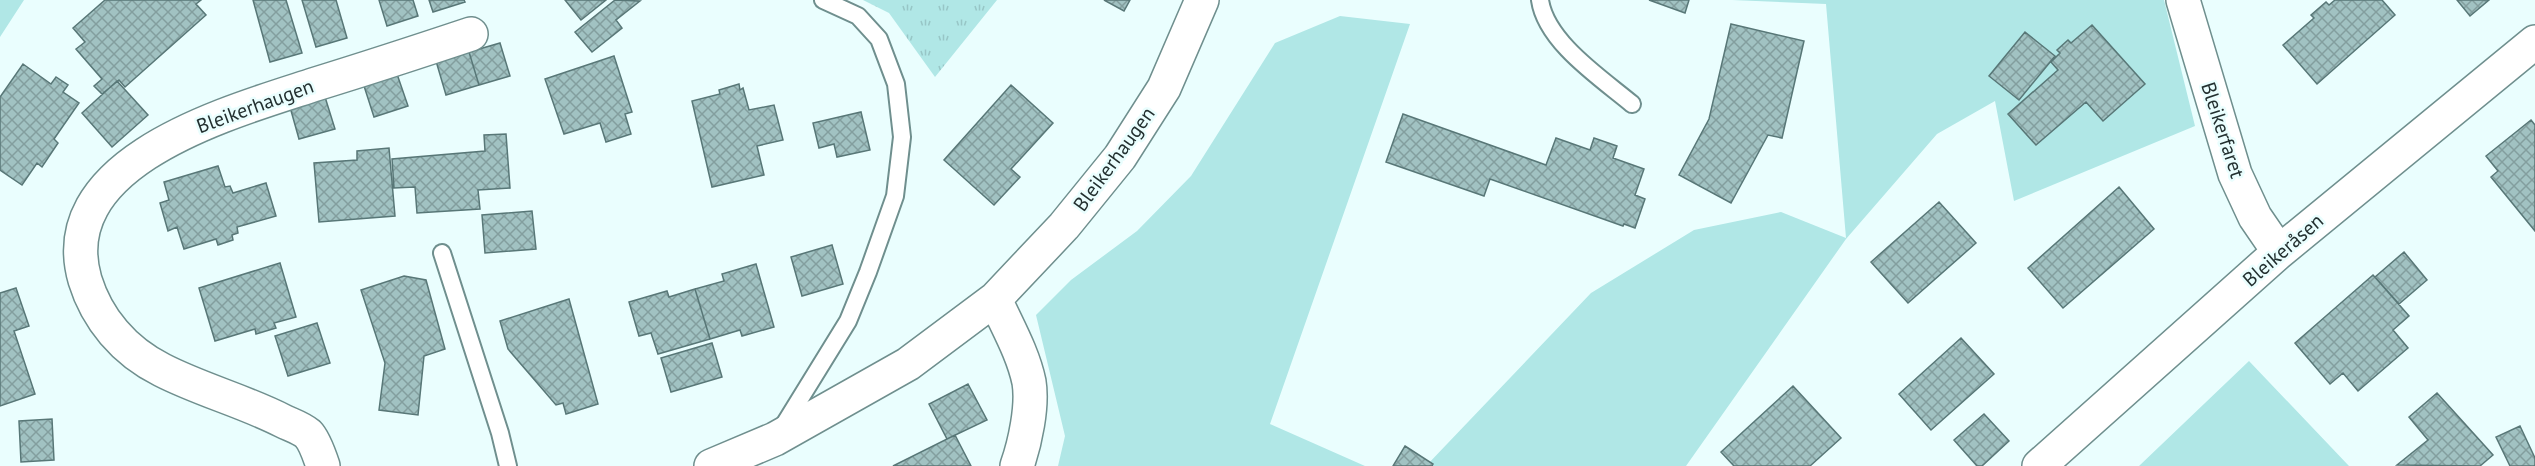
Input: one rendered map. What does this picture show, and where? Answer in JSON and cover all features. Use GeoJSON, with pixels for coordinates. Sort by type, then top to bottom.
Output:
{"type":"FeatureCollection","features":[{"type":"Feature","properties":{"kind":"street","name":"Bleikerhaugen"},"geometry":{"type":"LineString","coordinates":[[711,466],[775,439],[908,364],[995,299],[1064,226],[1120,157],[1164,88],[1202,0]]}},
{"type":"Feature","properties":{"kind":"street","name":"Bleikerfaret"},"geometry":{"type":"LineString","coordinates":[[2183,0],[2235,174],[2255,217],[2279,252]]}},
{"type":"Feature","properties":{"kind":"street","name":"Bleikerhaugen"},"geometry":{"type":"LineString","coordinates":[[323,466],[309,434],[268,413],[161,370],[130,348],[109,328],[92,303],[81,265],[82,233],[91,212],[109,182],[134,161],[168,140],[213,118],[471,34]]}},
{"type":"Feature","properties":{"kind":"street","name":"Bleikeråsen"},"geometry":{"type":"LineString","coordinates":[[2038,466],[2279,252],[2535,42]]}},
{"type":"Feature","properties":{"kind":"street"},"geometry":{"type":"LineString","coordinates":[[995,299],[1020,353],[1029,384],[1026,438],[1017,466]]}},
{"type":"Feature","properties":{"kind":"lane"},"geometry":{"type":"LineString","coordinates":[[775,439],[848,321],[891,207],[897,184],[902,137],[896,84],[879,39],[858,16],[823,0]]}},
{"type":"Feature","properties":{"kind":"lane"},"geometry":{"type":"LineString","coordinates":[[1540,0],[1541,11],[1554,34],[1578,59],[1632,104]]}},
{"type":"Feature","properties":{"kind":"lane"},"geometry":{"type":"LineString","coordinates":[[442,253],[500,433],[508,466]]}},
{"type":"Feature","properties":{"kind":"green space"},"geometry":{"type":"Polygon","coordinates":[[[0,0],[24,0],[0,37],[0,0]]]}},
{"type":"Feature","properties":{"kind":"green space"},"geometry":{"type":"Polygon","coordinates":[[[863,0],[997,0],[935,77],[889,13],[863,0]]]}},
{"type":"Feature","properties":{"kind":"green space"},"geometry":{"type":"Polygon","coordinates":[[[1732,0],[2164,0],[2195,126],[2014,201],[1995,101],[1937,134],[1846,239],[1686,466],[1426,466],[1591,293],[1694,230],[1781,212],[1846,238],[1826,4],[1732,0]]]}},
{"type":"Feature","properties":{"kind":"green space"},"geometry":{"type":"Polygon","coordinates":[[[1340,16],[1410,24],[1270,424],[1365,466],[1058,466],[1065,436],[1036,315],[1071,280],[1137,231],[1191,176],[1275,43],[1340,16]]]}},
{"type":"Feature","properties":{"kind":"green space"},"geometry":{"type":"Polygon","coordinates":[[[2249,361],[2349,466],[2139,466],[2249,361]]]}},
{"type":"Feature","properties":{"kind":"building"},"geometry":{"type":"Polygon","coordinates":[[[105,0],[201,0],[196,4],[206,15],[125,87],[119,80],[102,94],[94,86],[102,79],[76,49],[85,42],[73,28],[105,0]]]}},
{"type":"Feature","properties":{"kind":"building"},"geometry":{"type":"Polygon","coordinates":[[[253,0],[286,0],[302,53],[270,62],[253,0]]]}},
{"type":"Feature","properties":{"kind":"building"},"geometry":{"type":"Polygon","coordinates":[[[302,0],[336,0],[347,38],[316,47],[302,0]]]}},
{"type":"Feature","properties":{"kind":"building"},"geometry":{"type":"Polygon","coordinates":[[[379,0],[413,0],[418,16],[387,26],[379,0]]]}},
{"type":"Feature","properties":{"kind":"building"},"geometry":{"type":"Polygon","coordinates":[[[429,0],[464,0],[465,2],[433,12],[429,0]]]}},
{"type":"Feature","properties":{"kind":"building"},"geometry":{"type":"Polygon","coordinates":[[[565,0],[606,0],[581,20],[565,0]]]}},
{"type":"Feature","properties":{"kind":"building"},"geometry":{"type":"Polygon","coordinates":[[[615,0],[640,1],[616,20],[622,28],[592,52],[575,32],[615,0]]]}},
{"type":"Feature","properties":{"kind":"building"},"geometry":{"type":"Polygon","coordinates":[[[1104,0],[1130,0],[1124,11],[1104,0]]]}},
{"type":"Feature","properties":{"kind":"building"},"geometry":{"type":"Polygon","coordinates":[[[1649,0],[1689,0],[1685,13],[1649,0]]]}},
{"type":"Feature","properties":{"kind":"building"},"geometry":{"type":"Polygon","coordinates":[[[2335,0],[2382,0],[2395,15],[2317,84],[2283,45],[2314,18],[2311,15],[2326,2],[2329,5],[2335,0]]]}},
{"type":"Feature","properties":{"kind":"building"},"geometry":{"type":"Polygon","coordinates":[[[2457,0],[2489,0],[2470,16],[2457,0]]]}},
{"type":"Feature","properties":{"kind":"building"},"geometry":{"type":"Polygon","coordinates":[[[1731,24],[1804,41],[1782,138],[1768,135],[1731,203],[1679,175],[1709,119],[1731,24]]]}},
{"type":"Feature","properties":{"kind":"building"},"geometry":{"type":"Polygon","coordinates":[[[2092,25],[2145,84],[2103,121],[2086,102],[2036,145],[2008,114],[2058,70],[2051,62],[2060,53],[2057,50],[2068,40],[2071,43],[2092,25]]]}},
{"type":"Feature","properties":{"kind":"building"},"geometry":{"type":"Polygon","coordinates":[[[2025,32],[2055,56],[2019,100],[1989,76],[2025,32]]]}},
{"type":"Feature","properties":{"kind":"building"},"geometry":{"type":"Polygon","coordinates":[[[500,43],[510,76],[479,85],[469,52],[500,43]]]}},
{"type":"Feature","properties":{"kind":"building"},"geometry":{"type":"Polygon","coordinates":[[[469,52],[479,85],[446,95],[436,61],[469,52]]]}},
{"type":"Feature","properties":{"kind":"building"},"geometry":{"type":"Polygon","coordinates":[[[614,56],[632,112],[625,114],[631,134],[606,142],[600,123],[564,134],[545,79],[614,56]]]}},
{"type":"Feature","properties":{"kind":"building"},"geometry":{"type":"Polygon","coordinates":[[[23,64],[51,84],[56,77],[68,85],[63,92],[79,103],[54,139],[58,143],[42,167],[37,163],[22,185],[0,170],[0,97],[23,64]]]}},
{"type":"Feature","properties":{"kind":"building"},"geometry":{"type":"Polygon","coordinates":[[[397,74],[408,106],[374,117],[364,86],[397,74]]]}},
{"type":"Feature","properties":{"kind":"building"},"geometry":{"type":"Polygon","coordinates":[[[117,81],[148,115],[112,147],[82,113],[117,81]]]}},
{"type":"Feature","properties":{"kind":"building"},"geometry":{"type":"Polygon","coordinates":[[[739,84],[740,90],[743,88],[749,110],[774,105],[783,140],[757,146],[764,175],[712,187],[692,101],[720,94],[719,90],[739,84]]]}},
{"type":"Feature","properties":{"kind":"building"},"geometry":{"type":"Polygon","coordinates":[[[1011,85],[1053,123],[1011,169],[1020,177],[994,205],[944,160],[1011,85]]]}},
{"type":"Feature","properties":{"kind":"building"},"geometry":{"type":"Polygon","coordinates":[[[325,97],[335,129],[299,139],[290,107],[325,97]]]}},
{"type":"Feature","properties":{"kind":"building"},"geometry":{"type":"Polygon","coordinates":[[[861,112],[870,150],[837,157],[834,144],[819,148],[813,123],[861,112]]]}},
{"type":"Feature","properties":{"kind":"building"},"geometry":{"type":"Polygon","coordinates":[[[1403,114],[1546,165],[1556,138],[1590,150],[1594,138],[1617,146],[1613,158],[1644,169],[1635,195],[1645,199],[1635,228],[1624,224],[1623,226],[1490,179],[1484,196],[1386,162],[1403,114]]]}},
{"type":"Feature","properties":{"kind":"building"},"geometry":{"type":"Polygon","coordinates":[[[2531,120],[2535,125],[2535,231],[2491,177],[2498,171],[2486,156],[2531,120]]]}},
{"type":"Feature","properties":{"kind":"building"},"geometry":{"type":"Polygon","coordinates":[[[506,134],[510,188],[478,190],[480,209],[417,213],[415,187],[394,188],[392,159],[485,151],[484,135],[506,134]]]}},
{"type":"Feature","properties":{"kind":"building"},"geometry":{"type":"Polygon","coordinates":[[[389,148],[395,216],[319,222],[314,163],[357,160],[357,151],[389,148]]]}},
{"type":"Feature","properties":{"kind":"building"},"geometry":{"type":"Polygon","coordinates":[[[218,166],[225,187],[230,186],[233,193],[266,183],[276,216],[237,227],[238,233],[232,235],[233,240],[218,245],[216,239],[184,249],[177,227],[168,231],[160,203],[169,200],[164,182],[218,166]]]}},
{"type":"Feature","properties":{"kind":"building"},"geometry":{"type":"Polygon","coordinates":[[[2119,187],[2154,229],[2063,308],[2028,268],[2119,187]]]}},
{"type":"Feature","properties":{"kind":"building"},"geometry":{"type":"Polygon","coordinates":[[[1939,202],[1976,243],[1908,303],[1871,262],[1939,202]]]}},
{"type":"Feature","properties":{"kind":"building"},"geometry":{"type":"Polygon","coordinates":[[[532,211],[536,249],[485,253],[482,215],[532,211]]]}},
{"type":"Feature","properties":{"kind":"building"},"geometry":{"type":"Polygon","coordinates":[[[832,245],[843,284],[802,296],[791,257],[832,245]]]}},
{"type":"Feature","properties":{"kind":"building"},"geometry":{"type":"Polygon","coordinates":[[[2404,252],[2427,280],[2399,304],[2375,277],[2404,252]]]}},
{"type":"Feature","properties":{"kind":"building"},"geometry":{"type":"Polygon","coordinates":[[[280,263],[296,317],[274,323],[276,328],[256,334],[255,329],[215,341],[199,288],[280,263]]]}},
{"type":"Feature","properties":{"kind":"building"},"geometry":{"type":"Polygon","coordinates":[[[756,264],[774,327],[742,336],[740,330],[710,339],[695,289],[724,281],[722,274],[756,264]]]}},
{"type":"Feature","properties":{"kind":"building"},"geometry":{"type":"Polygon","coordinates":[[[2373,275],[2409,316],[2393,330],[2408,348],[2358,391],[2343,373],[2330,384],[2295,343],[2373,275]]]}},
{"type":"Feature","properties":{"kind":"building"},"geometry":{"type":"Polygon","coordinates":[[[404,276],[426,280],[445,349],[424,356],[418,415],[379,410],[385,363],[361,290],[404,276]]]}},
{"type":"Feature","properties":{"kind":"building"},"geometry":{"type":"Polygon","coordinates":[[[16,288],[29,326],[14,331],[35,394],[0,406],[0,293],[16,288]]]}},
{"type":"Feature","properties":{"kind":"building"},"geometry":{"type":"Polygon","coordinates":[[[695,289],[710,339],[658,354],[651,333],[639,336],[629,302],[667,291],[669,297],[695,289]]]}},
{"type":"Feature","properties":{"kind":"building"},"geometry":{"type":"Polygon","coordinates":[[[569,299],[598,404],[566,414],[563,403],[556,405],[508,349],[500,321],[569,299]]]}},
{"type":"Feature","properties":{"kind":"building"},"geometry":{"type":"Polygon","coordinates":[[[317,323],[330,363],[288,376],[275,336],[317,323]]]}},
{"type":"Feature","properties":{"kind":"building"},"geometry":{"type":"Polygon","coordinates":[[[1961,338],[1994,374],[1931,430],[1899,394],[1961,338]]]}},
{"type":"Feature","properties":{"kind":"building"},"geometry":{"type":"Polygon","coordinates":[[[712,343],[722,377],[671,392],[661,358],[712,343]]]}},
{"type":"Feature","properties":{"kind":"building"},"geometry":{"type":"Polygon","coordinates":[[[968,384],[987,420],[947,439],[929,404],[968,384]]]}},
{"type":"Feature","properties":{"kind":"building"},"geometry":{"type":"Polygon","coordinates":[[[1793,386],[1841,438],[1810,466],[1734,466],[1721,452],[1793,386]]]}},
{"type":"Feature","properties":{"kind":"building"},"geometry":{"type":"Polygon","coordinates":[[[2437,393],[2493,455],[2480,466],[2397,465],[2428,440],[2409,417],[2437,393]]]}},
{"type":"Feature","properties":{"kind":"building"},"geometry":{"type":"Polygon","coordinates":[[[1984,414],[2009,441],[1982,466],[1977,466],[1954,440],[1984,414]]]}},
{"type":"Feature","properties":{"kind":"building"},"geometry":{"type":"Polygon","coordinates":[[[52,419],[54,460],[21,462],[19,421],[52,419]]]}},
{"type":"Feature","properties":{"kind":"building"},"geometry":{"type":"Polygon","coordinates":[[[2520,426],[2535,458],[2535,466],[2510,466],[2496,437],[2520,426]]]}},
{"type":"Feature","properties":{"kind":"building"},"geometry":{"type":"Polygon","coordinates":[[[955,435],[971,466],[893,466],[955,435]]]}},
{"type":"Feature","properties":{"kind":"building"},"geometry":{"type":"Polygon","coordinates":[[[1405,446],[1433,464],[1432,466],[1393,466],[1405,446]]]}}]}
